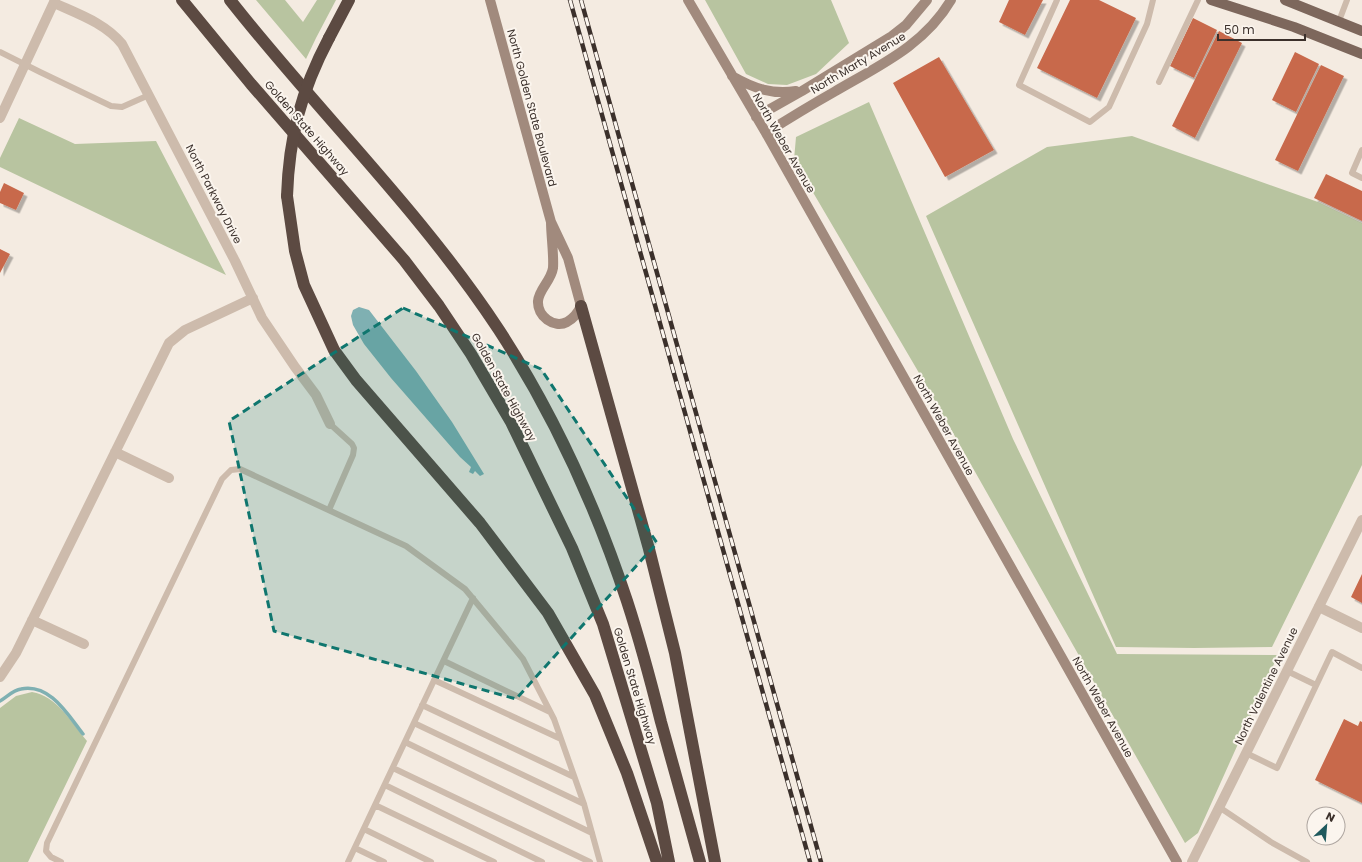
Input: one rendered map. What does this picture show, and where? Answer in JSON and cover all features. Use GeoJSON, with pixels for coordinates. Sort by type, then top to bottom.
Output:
{"type":"FeatureCollection","features":[{"type":"Feature","properties":{"kind":"highway","name":"Golden State Highway"},"geometry":{"type":"LineString","coordinates":[[182,0],[251,84],[408,266],[439,306],[472,354],[511,422],[572,548],[603,624],[657,803],[669,862]]}},
{"type":"Feature","properties":{"kind":"highway","name":"Golden State Highway"},"geometry":{"type":"LineString","coordinates":[[230,0],[272,51],[406,205],[458,270],[500,332],[537,395],[573,465],[601,530],[627,601],[700,862]]}},
{"type":"Feature","properties":{"kind":"highway"},"geometry":{"type":"LineString","coordinates":[[349,0],[310,77],[298,112],[290,154],[287,196],[295,251],[304,285],[334,350],[356,380],[480,523],[548,613],[595,695],[627,774],[657,862]]}},
{"type":"Feature","properties":{"kind":"highway"},"geometry":{"type":"LineString","coordinates":[[581,306],[649,549],[675,653],[715,862]]}},
{"type":"Feature","properties":{"kind":"main road","name":"North Golden State Boulevard"},"geometry":{"type":"LineString","coordinates":[[490,0],[551,222],[568,258],[581,306],[574,317],[566,323],[561,324],[556,324],[548,320],[538,308],[538,298],[550,278],[553,269],[551,222]]}},
{"type":"Feature","properties":{"kind":"main road","name":"North Weber Avenue"},"geometry":{"type":"LineString","coordinates":[[688,0],[766,133],[1177,862]]}},
{"type":"Feature","properties":{"kind":"main road","name":"North Marty Avenue"},"geometry":{"type":"LineString","coordinates":[[756,116],[892,36],[906,25],[927,0]]}},
{"type":"Feature","properties":{"kind":"main road","name":"North Marty Avenue"},"geometry":{"type":"LineString","coordinates":[[766,133],[884,63],[913,44],[937,22],[951,0]]}},
{"type":"Feature","properties":{"kind":"main road"},"geometry":{"type":"LineString","coordinates":[[1210,0],[1294,27],[1362,54]]}},
{"type":"Feature","properties":{"kind":"main road"},"geometry":{"type":"LineString","coordinates":[[1285,0],[1362,31]]}},
{"type":"Feature","properties":{"kind":"main road"},"geometry":{"type":"LineString","coordinates":[[732,76],[748,85],[763,90],[787,93],[802,90]]}},
{"type":"Feature","properties":{"kind":"street"},"geometry":{"type":"LineString","coordinates":[[0,118],[55,1]]}},
{"type":"Feature","properties":{"kind":"street","name":"North Parkway Drive"},"geometry":{"type":"LineString","coordinates":[[55,1],[97,23],[116,36],[122,44],[235,261],[262,318],[278,344],[316,395],[330,424]]}},
{"type":"Feature","properties":{"kind":"street"},"geometry":{"type":"LineString","coordinates":[[0,677],[16,653],[169,343],[185,330],[253,298]]}},
{"type":"Feature","properties":{"kind":"street"},"geometry":{"type":"LineString","coordinates":[[115,452],[170,478]]}},
{"type":"Feature","properties":{"kind":"street","name":"North Valentine Avenue"},"geometry":{"type":"LineString","coordinates":[[1192,862],[1362,520]]}},
{"type":"Feature","properties":{"kind":"street"},"geometry":{"type":"LineString","coordinates":[[1319,607],[1362,628]]}},
{"type":"Feature","properties":{"kind":"street"},"geometry":{"type":"LineString","coordinates":[[32,620],[84,644]]}},
{"type":"Feature","properties":{"kind":"lane"},"geometry":{"type":"LineString","coordinates":[[1057,0],[1019,85],[1090,122],[1108,107],[1147,24],[1154,0]]}},
{"type":"Feature","properties":{"kind":"lane"},"geometry":{"type":"LineString","coordinates":[[1159,82],[1198,0]]}},
{"type":"Feature","properties":{"kind":"lane"},"geometry":{"type":"LineString","coordinates":[[1339,21],[1347,0]]}},
{"type":"Feature","properties":{"kind":"lane"},"geometry":{"type":"LineString","coordinates":[[0,52],[111,106],[122,107],[149,95]]}},
{"type":"Feature","properties":{"kind":"lane"},"geometry":{"type":"LineString","coordinates":[[1362,150],[1352,172],[1362,178]]}},
{"type":"Feature","properties":{"kind":"lane"},"geometry":{"type":"LineString","coordinates":[[329,510],[354,455],[354,448],[352,444],[330,424]]}},
{"type":"Feature","properties":{"kind":"lane"},"geometry":{"type":"LineString","coordinates":[[61,862],[51,857],[46,851],[48,843],[222,479],[231,470],[240,469],[406,546],[465,589],[523,659],[551,712],[584,804],[600,862]]}},
{"type":"Feature","properties":{"kind":"lane"},"geometry":{"type":"LineString","coordinates":[[348,862],[473,598]]}},
{"type":"Feature","properties":{"kind":"lane"},"geometry":{"type":"LineString","coordinates":[[1246,753],[1277,768],[1332,652],[1362,668]]}},
{"type":"Feature","properties":{"kind":"lane"},"geometry":{"type":"LineString","coordinates":[[444,661],[551,712]]}},
{"type":"Feature","properties":{"kind":"lane"},"geometry":{"type":"LineString","coordinates":[[1287,671],[1316,685]]}},
{"type":"Feature","properties":{"kind":"lane"},"geometry":{"type":"LineString","coordinates":[[434,680],[561,739]]}},
{"type":"Feature","properties":{"kind":"lane"},"geometry":{"type":"LineString","coordinates":[[422,705],[574,777]]}},
{"type":"Feature","properties":{"kind":"lane"},"geometry":{"type":"LineString","coordinates":[[414,723],[584,804]]}},
{"type":"Feature","properties":{"kind":"lane"},"geometry":{"type":"LineString","coordinates":[[405,742],[592,833]]}},
{"type":"Feature","properties":{"kind":"lane"},"geometry":{"type":"LineString","coordinates":[[393,768],[590,862]]}},
{"type":"Feature","properties":{"kind":"lane"},"geometry":{"type":"LineString","coordinates":[[385,785],[542,862]]}},
{"type":"Feature","properties":{"kind":"lane"},"geometry":{"type":"LineString","coordinates":[[376,805],[494,862]]}},
{"type":"Feature","properties":{"kind":"lane"},"geometry":{"type":"LineString","coordinates":[[1219,807],[1271,842],[1307,862]]}},
{"type":"Feature","properties":{"kind":"lane"},"geometry":{"type":"LineString","coordinates":[[364,829],[432,862]]}},
{"type":"Feature","properties":{"kind":"lane"},"geometry":{"type":"LineString","coordinates":[[355,848],[384,862]]}},
{"type":"Feature","properties":{"kind":"highlighted area"},"geometry":{"type":"Polygon","coordinates":[[[403,308],[541,369],[657,543],[516,699],[274,631],[229,421],[403,308]]]}},
{"type":"Feature","properties":{"kind":"green space"},"geometry":{"type":"Polygon","coordinates":[[[256,0],[285,0],[303,22],[317,0],[336,0],[306,59],[256,0]]]}},
{"type":"Feature","properties":{"kind":"green space"},"geometry":{"type":"Polygon","coordinates":[[[705,0],[831,0],[849,43],[816,74],[787,85],[768,84],[746,74],[705,0]]]}},
{"type":"Feature","properties":{"kind":"green space"},"geometry":{"type":"Polygon","coordinates":[[[869,102],[1013,439],[1117,654],[1278,655],[1198,833],[1185,843],[922,378],[794,160],[796,137],[869,102]]]}},
{"type":"Feature","properties":{"kind":"green space"},"geometry":{"type":"Polygon","coordinates":[[[19,118],[75,144],[156,141],[226,275],[0,167],[0,158],[19,118]]]}},
{"type":"Feature","properties":{"kind":"green space"},"geometry":{"type":"Polygon","coordinates":[[[1132,136],[1318,202],[1362,223],[1362,465],[1272,647],[1116,647],[926,216],[1047,147],[1132,136]]]}},
{"type":"Feature","properties":{"kind":"green space"},"geometry":{"type":"Polygon","coordinates":[[[32,692],[49,699],[63,711],[87,741],[28,862],[0,862],[0,708],[16,696],[32,692]]]}},
{"type":"Feature","properties":{"kind":"water"},"geometry":{"type":"Polygon","coordinates":[[[359,307],[369,310],[416,371],[452,422],[484,474],[480,476],[475,471],[473,474],[469,472],[471,467],[460,457],[391,378],[364,344],[353,325],[351,316],[353,310],[359,307]]]}},
{"type":"Feature","properties":{"kind":"building"},"geometry":{"type":"Polygon","coordinates":[[[1009,0],[1043,0],[1025,35],[999,22],[1009,0]]]}},
{"type":"Feature","properties":{"kind":"building"},"geometry":{"type":"Polygon","coordinates":[[[1070,0],[1099,0],[1136,18],[1097,98],[1037,68],[1070,0]]]}},
{"type":"Feature","properties":{"kind":"building"},"geometry":{"type":"Polygon","coordinates":[[[1193,18],[1217,30],[1194,78],[1170,66],[1193,18]]]}},
{"type":"Feature","properties":{"kind":"building"},"geometry":{"type":"Polygon","coordinates":[[[1219,31],[1242,43],[1195,138],[1172,126],[1219,31]]]}},
{"type":"Feature","properties":{"kind":"building"},"geometry":{"type":"Polygon","coordinates":[[[1295,52],[1319,64],[1296,112],[1272,100],[1295,52]]]}},
{"type":"Feature","properties":{"kind":"building"},"geometry":{"type":"Polygon","coordinates":[[[939,57],[994,150],[945,177],[893,83],[939,57]]]}},
{"type":"Feature","properties":{"kind":"building"},"geometry":{"type":"Polygon","coordinates":[[[1321,65],[1344,76],[1298,171],[1275,160],[1321,65]]]}},
{"type":"Feature","properties":{"kind":"building"},"geometry":{"type":"Polygon","coordinates":[[[1326,174],[1362,191],[1362,221],[1314,198],[1326,174]]]}},
{"type":"Feature","properties":{"kind":"building"},"geometry":{"type":"Polygon","coordinates":[[[4,183],[24,193],[16,210],[0,203],[0,192],[4,183]]]}},
{"type":"Feature","properties":{"kind":"building"},"geometry":{"type":"Polygon","coordinates":[[[0,249],[10,254],[0,273],[0,249]]]}},
{"type":"Feature","properties":{"kind":"building"},"geometry":{"type":"Polygon","coordinates":[[[1362,574],[1362,603],[1351,597],[1362,574]]]}},
{"type":"Feature","properties":{"kind":"building"},"geometry":{"type":"Polygon","coordinates":[[[1344,719],[1358,726],[1360,721],[1362,722],[1362,803],[1315,780],[1344,719]]]}},
{"type":"Feature","properties":{"kind":"waterway"},"geometry":{"type":"LineString","coordinates":[[0,701],[13,692],[21,689],[31,688],[41,691],[57,702],[83,734]]}},
{"type":"Feature","properties":{"kind":"railway"},"geometry":{"type":"LineString","coordinates":[[570,0],[810,862]]}},
{"type":"Feature","properties":{"kind":"railway"},"geometry":{"type":"LineString","coordinates":[[581,0],[821,862]]}}]}
